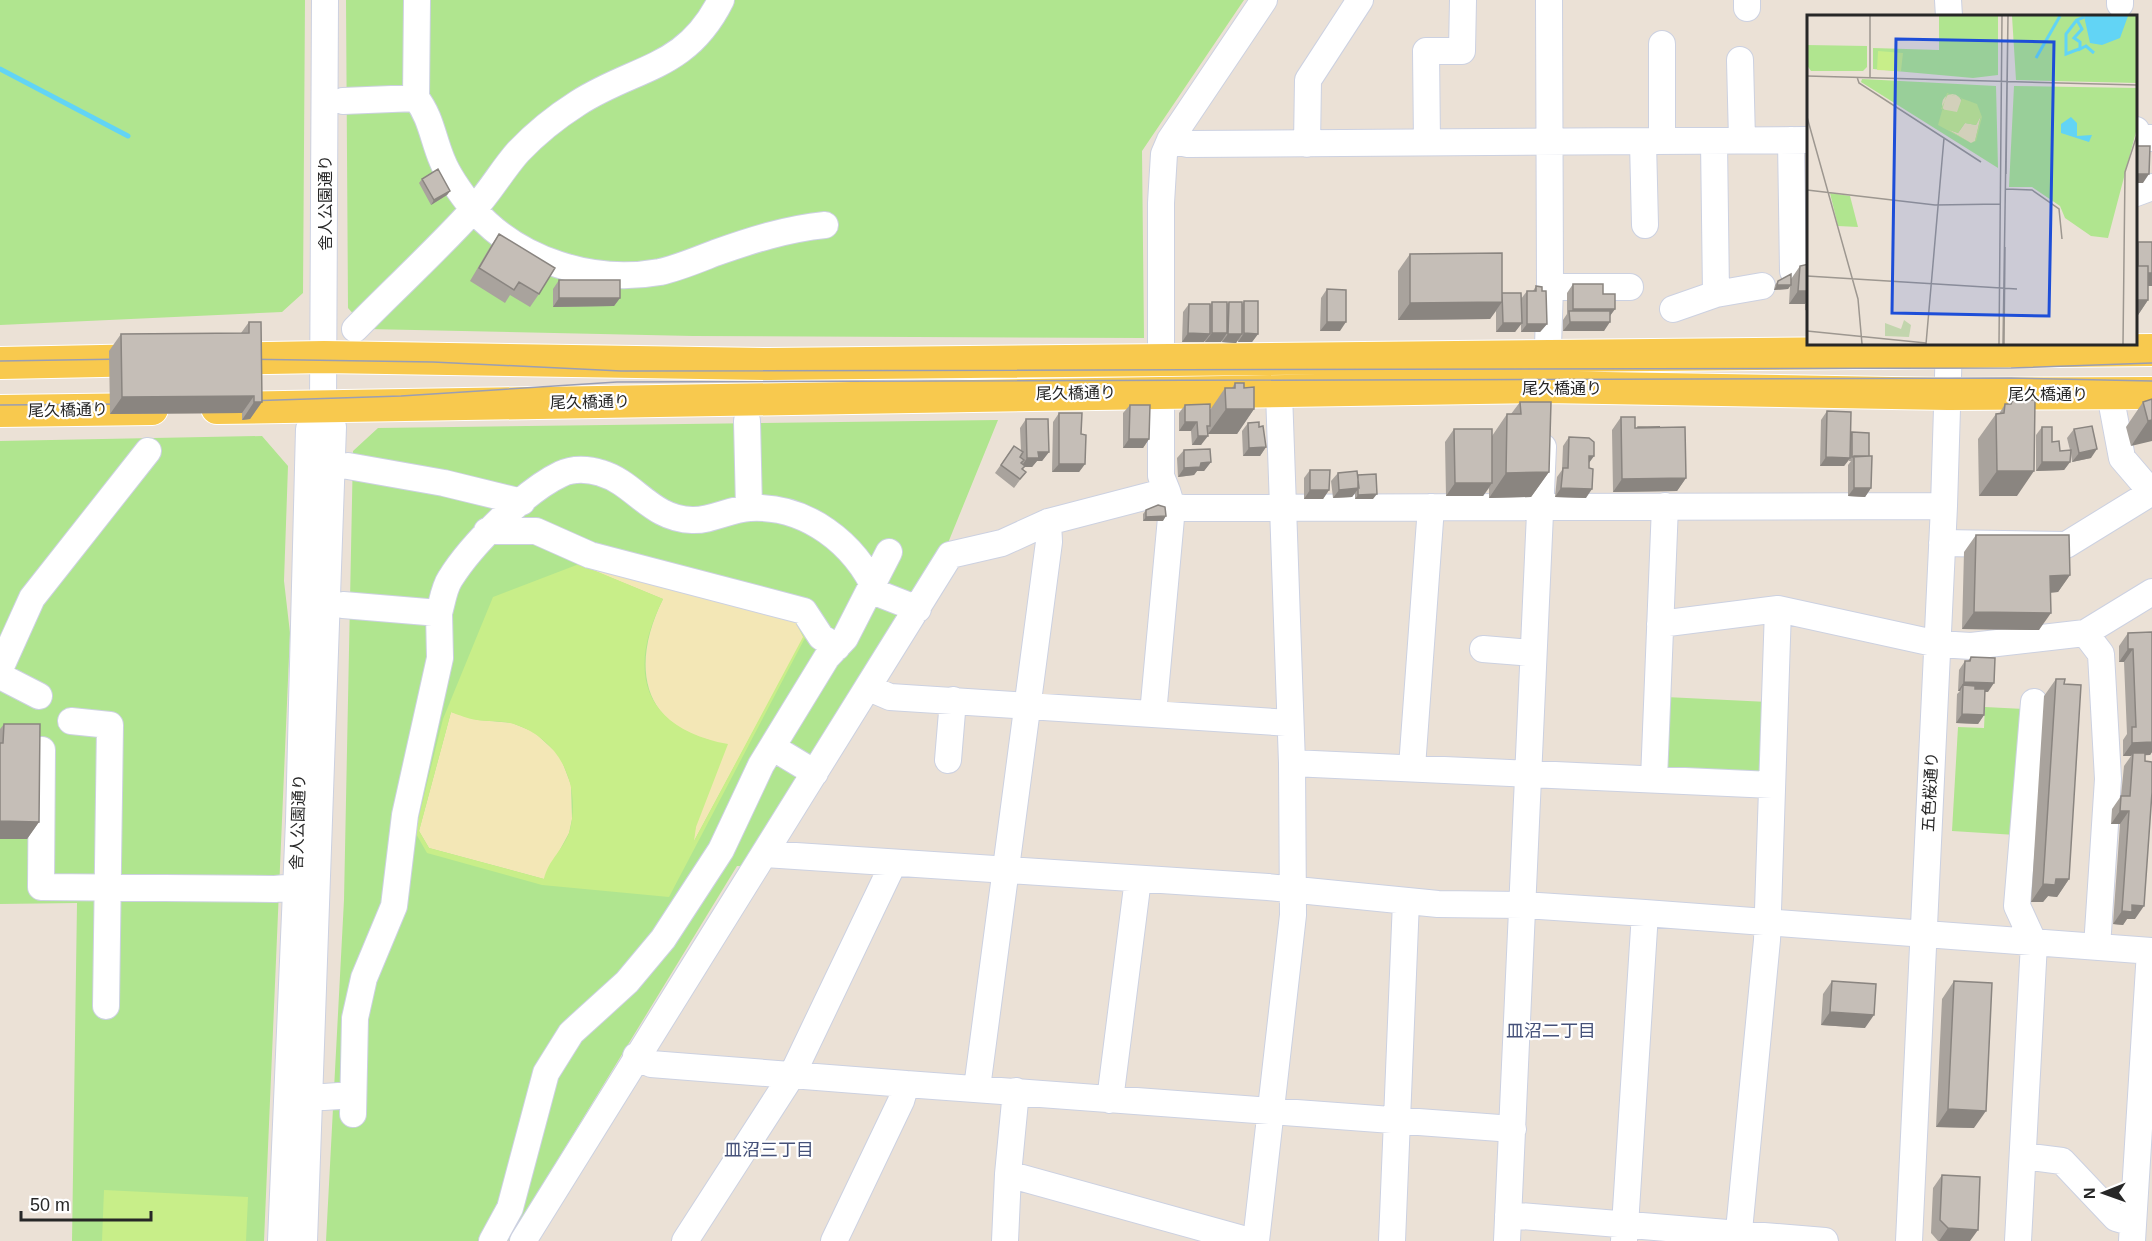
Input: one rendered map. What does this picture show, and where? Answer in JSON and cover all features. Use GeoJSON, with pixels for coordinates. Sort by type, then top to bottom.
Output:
{"type":"FeatureCollection","features":[{"type":"Feature","properties":{"kind":"main road","name":"尾久橋通り"},"geometry":{"type":"LineString","coordinates":[[0,363],[324,357],[768,364],[1161,361],[1546,395],[1949,347],[2152,350]]}},
{"type":"Feature","properties":{"kind":"main road","name":"尾久橋通り"},"geometry":{"type":"LineString","coordinates":[[0,411],[1160,392],[1546,395],[2152,393]]}},
{"type":"Feature","properties":{"kind":"street","name":"舎人公園通り"},"geometry":{"type":"LineString","coordinates":[[281,1241],[296,886],[309,429],[322,407],[324,357],[325,0]]}},
{"type":"Feature","properties":{"kind":"street"},"geometry":{"type":"LineString","coordinates":[[417,0],[416,98],[426,111],[442,161],[474,209],[509,240],[534,255],[564,267],[624,276],[661,272],[791,228],[825,225]]}},
{"type":"Feature","properties":{"kind":"street"},"geometry":{"type":"LineString","coordinates":[[355,329],[474,209],[518,152],[578,103],[670,58],[691,44],[713,16],[721,0]]}},
{"type":"Feature","properties":{"kind":"street"},"geometry":{"type":"LineString","coordinates":[[1153,714],[1170,499],[1161,476],[1161,203],[1164,153],[1170,140],[1264,0]]}},
{"type":"Feature","properties":{"kind":"street"},"geometry":{"type":"LineString","coordinates":[[1307,144],[1308,80],[1360,0]]}},
{"type":"Feature","properties":{"kind":"street"},"geometry":{"type":"LineString","coordinates":[[1427,142],[1426,51],[1462,51],[1463,0]]}},
{"type":"Feature","properties":{"kind":"street"},"geometry":{"type":"LineString","coordinates":[[1507,1241],[1550,287],[1549,0]]}},
{"type":"Feature","properties":{"kind":"street"},"geometry":{"type":"LineString","coordinates":[[1645,225],[1662,44]]}},
{"type":"Feature","properties":{"kind":"street"},"geometry":{"type":"LineString","coordinates":[[1740,60],[1742,140]]}},
{"type":"Feature","properties":{"kind":"street"},"geometry":{"type":"LineString","coordinates":[[343,100],[416,98]]}},
{"type":"Feature","properties":{"kind":"street"},"geometry":{"type":"LineString","coordinates":[[1170,140],[1188,144],[1800,140],[1793,271]]}},
{"type":"Feature","properties":{"kind":"street"},"geometry":{"type":"LineString","coordinates":[[1714,141],[1716,294]]}},
{"type":"Feature","properties":{"kind":"street"},"geometry":{"type":"LineString","coordinates":[[2137,193],[2152,188]]}},
{"type":"Feature","properties":{"kind":"street"},"geometry":{"type":"LineString","coordinates":[[1672,309],[1716,294],[1762,286]]}},
{"type":"Feature","properties":{"kind":"street"},"geometry":{"type":"LineString","coordinates":[[1550,287],[1630,287]]}},
{"type":"Feature","properties":{"kind":"street","name":"五色桜通り"},"geometry":{"type":"LineString","coordinates":[[1909,1241],[1938,644],[1949,347]]}},
{"type":"Feature","properties":{"kind":"street"},"geometry":{"type":"LineString","coordinates":[[1256,1241],[1293,915],[1292,763],[1280,393]]}},
{"type":"Feature","properties":{"kind":"street"},"geometry":{"type":"LineString","coordinates":[[1942,543],[2066,545],[2152,492],[2122,458],[2110,394]]}},
{"type":"Feature","properties":{"kind":"street","name":"舎人公園通り"},"geometry":{"type":"LineString","coordinates":[[304,1241],[333,427],[322,407]]}},
{"type":"Feature","properties":{"kind":"street"},"geometry":{"type":"LineString","coordinates":[[747,421],[749,508]]}},
{"type":"Feature","properties":{"kind":"street"},"geometry":{"type":"LineString","coordinates":[[0,669],[32,598],[148,452]]}},
{"type":"Feature","properties":{"kind":"street"},"geometry":{"type":"LineString","coordinates":[[348,466],[444,483],[522,502]]}},
{"type":"Feature","properties":{"kind":"street"},"geometry":{"type":"LineString","coordinates":[[324,1097],[353,1104],[355,1018],[364,978],[394,906],[405,815],[440,658],[439,614],[448,580],[487,531],[522,502],[561,474],[575,470],[602,473],[622,483],[641,500],[667,516],[693,520],[749,508],[800,514],[826,531],[867,571],[877,593],[918,609]]}},
{"type":"Feature","properties":{"kind":"street"},"geometry":{"type":"LineString","coordinates":[[523,1241],[636,1056],[765,854],[950,555],[1002,543],[1048,522],[1170,499],[1283,508],[1944,506]]}},
{"type":"Feature","properties":{"kind":"street"},"geometry":{"type":"LineString","coordinates":[[1654,779],[1665,506]]}},
{"type":"Feature","properties":{"kind":"street"},"geometry":{"type":"LineString","coordinates":[[1412,767],[1431,507]]}},
{"type":"Feature","properties":{"kind":"street"},"geometry":{"type":"LineString","coordinates":[[977,1088],[1049,542],[1048,522]]}},
{"type":"Feature","properties":{"kind":"street"},"geometry":{"type":"LineString","coordinates":[[487,531],[536,531],[590,555],[804,611],[821,637],[837,647]]}},
{"type":"Feature","properties":{"kind":"street"},"geometry":{"type":"LineString","coordinates":[[499,1238],[510,1208],[546,1073],[571,1033],[627,982],[663,939],[722,850],[772,747],[827,657],[845,638],[889,552]]}},
{"type":"Feature","properties":{"kind":"street"},"geometry":{"type":"LineString","coordinates":[[1660,624],[1778,609],[1938,644],[1971,646],[2085,633],[2152,592]]}},
{"type":"Feature","properties":{"kind":"street"},"geometry":{"type":"LineString","coordinates":[[343,604],[439,614]]}},
{"type":"Feature","properties":{"kind":"street"},"geometry":{"type":"LineString","coordinates":[[1739,1237],[1768,922],[1778,609]]}},
{"type":"Feature","properties":{"kind":"street"},"geometry":{"type":"LineString","coordinates":[[2085,633],[2101,654],[2108,779],[2097,947]]}},
{"type":"Feature","properties":{"kind":"street"},"geometry":{"type":"LineString","coordinates":[[1483,649],[1532,652]]}},
{"type":"Feature","properties":{"kind":"street"},"geometry":{"type":"LineString","coordinates":[[0,676],[39,696]]}},
{"type":"Feature","properties":{"kind":"street"},"geometry":{"type":"LineString","coordinates":[[869,688],[890,697],[1290,723]]}},
{"type":"Feature","properties":{"kind":"street"},"geometry":{"type":"LineString","coordinates":[[948,760],[953,700]]}},
{"type":"Feature","properties":{"kind":"street"},"geometry":{"type":"LineString","coordinates":[[2018,1241],[2034,942],[2017,906],[2034,702]]}},
{"type":"Feature","properties":{"kind":"street"},"geometry":{"type":"LineString","coordinates":[[71,722],[110,725],[106,1006]]}},
{"type":"Feature","properties":{"kind":"street"},"geometry":{"type":"LineString","coordinates":[[772,747],[815,773]]}},
{"type":"Feature","properties":{"kind":"street"},"geometry":{"type":"LineString","coordinates":[[42,750],[41,887],[275,889],[296,886]]}},
{"type":"Feature","properties":{"kind":"street"},"geometry":{"type":"LineString","coordinates":[[1292,763],[1773,785]]}},
{"type":"Feature","properties":{"kind":"street"},"geometry":{"type":"LineString","coordinates":[[765,854],[1293,889],[1406,901],[1523,905],[1644,913],[2151,951],[2148,1062],[2133,1232]]}},
{"type":"Feature","properties":{"kind":"street"},"geometry":{"type":"LineString","coordinates":[[685,1241],[792,1075],[893,864]]}},
{"type":"Feature","properties":{"kind":"street"},"geometry":{"type":"LineString","coordinates":[[1110,1100],[1138,879]]}},
{"type":"Feature","properties":{"kind":"street"},"geometry":{"type":"LineString","coordinates":[[1392,1241],[1406,901]]}},
{"type":"Feature","properties":{"kind":"street"},"geometry":{"type":"LineString","coordinates":[[1625,1233],[1644,913]]}},
{"type":"Feature","properties":{"kind":"street"},"geometry":{"type":"LineString","coordinates":[[663,939],[686,953]]}},
{"type":"Feature","properties":{"kind":"street"},"geometry":{"type":"LineString","coordinates":[[636,1056],[651,1064],[1016,1091],[1269,1113],[1513,1129]]}},
{"type":"Feature","properties":{"kind":"street"},"geometry":{"type":"LineString","coordinates":[[834,1241],[901,1101],[906,1084]]}},
{"type":"Feature","properties":{"kind":"street"},"geometry":{"type":"LineString","coordinates":[[1005,1241],[1008,1174],[1016,1091]]}},
{"type":"Feature","properties":{"kind":"street"},"geometry":{"type":"LineString","coordinates":[[2023,1156],[2062,1161],[2116,1218],[2133,1232]]}},
{"type":"Feature","properties":{"kind":"street"},"geometry":{"type":"LineString","coordinates":[[1008,1174],[1187,1233],[1250,1241]]}},
{"type":"Feature","properties":{"kind":"street"},"geometry":{"type":"LineString","coordinates":[[1508,1215],[1625,1233],[1824,1241]]}},
{"type":"Feature","properties":{"kind":"green space"},"geometry":{"type":"Polygon","coordinates":[[[0,0],[305,0],[303,293],[282,312],[0,325],[0,0]]]}},
{"type":"Feature","properties":{"kind":"green space"},"geometry":{"type":"Polygon","coordinates":[[[346,0],[1244,0],[1142,151],[1144,338],[693,336],[367,329],[348,308],[346,0]]]}},
{"type":"Feature","properties":{"kind":"green space"},"geometry":{"type":"Polygon","coordinates":[[[998,420],[948,543],[743,866],[737,866],[508,1241],[326,1241],[344,900],[353,451],[378,428],[998,420]]]}},
{"type":"Feature","properties":{"kind":"green space"},"geometry":{"type":"Polygon","coordinates":[[[262,436],[288,466],[284,581],[290,633],[264,1241],[72,1241],[77,903],[0,904],[0,441],[262,436]]]}},
{"type":"Feature","properties":{"kind":"green space"},"geometry":{"type":"Polygon","coordinates":[[[600,556],[789,602],[806,636],[669,897],[542,885],[427,853],[415,832],[443,719],[493,597],[600,556]],[[586,567],[663,599],[652,626],[646,650],[645,673],[650,693],[660,710],[677,725],[699,736],[728,744],[696,827],[694,841],[803,637],[787,605],[586,567]],[[451,712],[419,831],[429,848],[544,879],[549,866],[568,836],[573,813],[569,780],[563,765],[544,740],[530,731],[514,724],[474,719],[451,712]]]}},
{"type":"Feature","properties":{"kind":"green space"},"geometry":{"type":"Polygon","coordinates":[[[1666,697],[1768,702],[1765,773],[1664,768],[1666,697]]]}},
{"type":"Feature","properties":{"kind":"green space"},"geometry":{"type":"Polygon","coordinates":[[[1985,707],[2024,709],[2016,835],[1952,831],[1958,727],[1984,728],[1985,707]]]}},
{"type":"Feature","properties":{"kind":"green space"},"geometry":{"type":"Polygon","coordinates":[[[104,1190],[248,1197],[246,1241],[102,1241],[104,1190]]]}},
{"type":"Feature","properties":{"kind":"sand"},"geometry":{"type":"Polygon","coordinates":[[[585,567],[787,605],[804,637],[693,843],[709,740],[685,731],[667,718],[655,702],[648,684],[646,664],[648,643],[663,599],[585,567]]]}},
{"type":"Feature","properties":{"kind":"sand"},"geometry":{"type":"Polygon","coordinates":[[[451,712],[478,720],[512,723],[534,732],[560,756],[571,785],[572,819],[569,833],[544,879],[429,848],[419,831],[451,712]]]}},
{"type":"Feature","properties":{"kind":"building"},"geometry":{"type":"Polygon","coordinates":[[[2137,146],[2150,146],[2149,174],[2137,174],[2137,146]]]}},
{"type":"Feature","properties":{"kind":"building"},"geometry":{"type":"Polygon","coordinates":[[[438,169],[450,191],[434,200],[422,179],[438,169]]]}},
{"type":"Feature","properties":{"kind":"building"},"geometry":{"type":"Polygon","coordinates":[[[499,234],[555,268],[539,294],[519,282],[514,290],[479,268],[499,234]]]}},
{"type":"Feature","properties":{"kind":"building"},"geometry":{"type":"Polygon","coordinates":[[[2138,242],[2152,242],[2152,273],[2148,273],[2148,266],[2138,266],[2138,242]]]}},
{"type":"Feature","properties":{"kind":"building"},"geometry":{"type":"Polygon","coordinates":[[[1502,253],[1502,302],[1410,303],[1410,254],[1502,253]]]}},
{"type":"Feature","properties":{"kind":"building"},"geometry":{"type":"Polygon","coordinates":[[[1807,264],[1807,291],[1798,291],[1800,266],[1807,264]]]}},
{"type":"Feature","properties":{"kind":"building"},"geometry":{"type":"Polygon","coordinates":[[[2137,266],[2148,266],[2148,300],[2137,300],[2137,266]]]}},
{"type":"Feature","properties":{"kind":"building"},"geometry":{"type":"Polygon","coordinates":[[[1791,274],[1791,285],[1777,285],[1778,281],[1791,274]]]}},
{"type":"Feature","properties":{"kind":"building"},"geometry":{"type":"Polygon","coordinates":[[[559,280],[620,280],[620,298],[559,298],[559,280]]]}},
{"type":"Feature","properties":{"kind":"building"},"geometry":{"type":"Polygon","coordinates":[[[1573,284],[1603,284],[1603,294],[1615,294],[1615,309],[1573,309],[1573,284]]]}},
{"type":"Feature","properties":{"kind":"building"},"geometry":{"type":"Polygon","coordinates":[[[1536,286],[1546,291],[1547,324],[1527,324],[1527,291],[1536,291],[1536,286]]]}},
{"type":"Feature","properties":{"kind":"building"},"geometry":{"type":"Polygon","coordinates":[[[1327,289],[1346,290],[1346,322],[1327,322],[1327,289]]]}},
{"type":"Feature","properties":{"kind":"building"},"geometry":{"type":"Polygon","coordinates":[[[1502,293],[1521,293],[1522,323],[1503,323],[1502,293]]]}},
{"type":"Feature","properties":{"kind":"building"},"geometry":{"type":"Polygon","coordinates":[[[1244,301],[1258,301],[1258,334],[1244,333],[1244,301]]]}},
{"type":"Feature","properties":{"kind":"building"},"geometry":{"type":"Polygon","coordinates":[[[1212,302],[1227,302],[1227,333],[1212,333],[1212,302]]]}},
{"type":"Feature","properties":{"kind":"building"},"geometry":{"type":"Polygon","coordinates":[[[1229,302],[1242,302],[1242,334],[1228,334],[1229,302]]]}},
{"type":"Feature","properties":{"kind":"building"},"geometry":{"type":"Polygon","coordinates":[[[1189,304],[1210,304],[1210,334],[1188,333],[1189,304]]]}},
{"type":"Feature","properties":{"kind":"building"},"geometry":{"type":"Polygon","coordinates":[[[1569,311],[1610,311],[1610,322],[1570,322],[1569,311]]]}},
{"type":"Feature","properties":{"kind":"building"},"geometry":{"type":"Polygon","coordinates":[[[249,322],[261,322],[262,402],[254,402],[254,396],[122,397],[121,334],[249,333],[249,322]]]}},
{"type":"Feature","properties":{"kind":"building"},"geometry":{"type":"Polygon","coordinates":[[[1235,383],[1244,383],[1244,388],[1254,387],[1254,409],[1226,409],[1225,388],[1235,388],[1235,383]]]}},
{"type":"Feature","properties":{"kind":"building"},"geometry":{"type":"Polygon","coordinates":[[[2015,396],[2028,396],[2028,400],[2035,400],[2034,471],[1997,471],[1996,414],[2004,413],[2005,404],[2011,404],[2015,396]]]}},
{"type":"Feature","properties":{"kind":"building"},"geometry":{"type":"Polygon","coordinates":[[[2152,399],[2152,420],[2148,421],[2143,402],[2152,399]]]}},
{"type":"Feature","properties":{"kind":"building"},"geometry":{"type":"Polygon","coordinates":[[[1520,402],[1551,402],[1549,472],[1506,473],[1507,414],[1521,414],[1520,402]]]}},
{"type":"Feature","properties":{"kind":"building"},"geometry":{"type":"Polygon","coordinates":[[[1210,404],[1208,436],[1198,436],[1197,422],[1185,422],[1185,405],[1210,404]]]}},
{"type":"Feature","properties":{"kind":"building"},"geometry":{"type":"Polygon","coordinates":[[[1130,405],[1150,405],[1149,439],[1129,439],[1130,405]]]}},
{"type":"Feature","properties":{"kind":"building"},"geometry":{"type":"Polygon","coordinates":[[[1827,411],[1851,412],[1850,458],[1826,457],[1827,411]]]}},
{"type":"Feature","properties":{"kind":"building"},"geometry":{"type":"Polygon","coordinates":[[[1059,413],[1082,413],[1081,434],[1086,435],[1085,464],[1059,464],[1059,413]]]}},
{"type":"Feature","properties":{"kind":"building"},"geometry":{"type":"Polygon","coordinates":[[[1621,417],[1635,417],[1635,428],[1685,427],[1686,478],[1622,479],[1621,417]]]}},
{"type":"Feature","properties":{"kind":"building"},"geometry":{"type":"Polygon","coordinates":[[[1026,419],[1048,419],[1049,452],[1038,452],[1039,458],[1027,458],[1026,419]]]}},
{"type":"Feature","properties":{"kind":"building"},"geometry":{"type":"Polygon","coordinates":[[[1259,422],[1259,427],[1263,426],[1266,447],[1249,448],[1248,423],[1259,422]]]}},
{"type":"Feature","properties":{"kind":"building"},"geometry":{"type":"Polygon","coordinates":[[[2092,426],[2097,449],[2079,453],[2074,429],[2092,426]]]}},
{"type":"Feature","properties":{"kind":"building"},"geometry":{"type":"Polygon","coordinates":[[[2042,427],[2052,427],[2052,442],[2059,441],[2060,451],[2071,450],[2070,462],[2042,462],[2042,427]]]}},
{"type":"Feature","properties":{"kind":"building"},"geometry":{"type":"Polygon","coordinates":[[[1454,429],[1492,429],[1492,483],[1455,483],[1454,429]]]}},
{"type":"Feature","properties":{"kind":"building"},"geometry":{"type":"Polygon","coordinates":[[[1852,432],[1869,433],[1869,456],[1852,457],[1852,432]]]}},
{"type":"Feature","properties":{"kind":"building"},"geometry":{"type":"Polygon","coordinates":[[[1569,437],[1589,438],[1594,442],[1594,456],[1589,456],[1589,468],[1593,469],[1592,489],[1561,488],[1563,468],[1568,468],[1569,437]]]}},
{"type":"Feature","properties":{"kind":"building"},"geometry":{"type":"Polygon","coordinates":[[[1014,446],[1023,452],[1020,457],[1024,460],[1021,463],[1025,466],[1022,469],[1026,472],[1020,479],[1001,465],[1014,446]]]}},
{"type":"Feature","properties":{"kind":"building"},"geometry":{"type":"Polygon","coordinates":[[[1210,449],[1211,462],[1201,463],[1200,467],[1184,468],[1184,450],[1210,449]]]}},
{"type":"Feature","properties":{"kind":"building"},"geometry":{"type":"Polygon","coordinates":[[[1854,456],[1872,456],[1871,488],[1854,488],[1854,456]]]}},
{"type":"Feature","properties":{"kind":"building"},"geometry":{"type":"Polygon","coordinates":[[[1310,470],[1330,470],[1329,490],[1310,490],[1310,470]]]}},
{"type":"Feature","properties":{"kind":"building"},"geometry":{"type":"Polygon","coordinates":[[[1357,471],[1359,488],[1339,490],[1338,473],[1357,471]]]}},
{"type":"Feature","properties":{"kind":"building"},"geometry":{"type":"Polygon","coordinates":[[[1376,474],[1377,494],[1358,495],[1358,475],[1376,474]]]}},
{"type":"Feature","properties":{"kind":"building"},"geometry":{"type":"Polygon","coordinates":[[[1158,505],[1165,507],[1166,516],[1146,517],[1146,510],[1158,505]]]}},
{"type":"Feature","properties":{"kind":"building"},"geometry":{"type":"Polygon","coordinates":[[[1976,535],[2069,535],[2070,575],[2050,576],[2051,613],[1974,612],[1976,535]]]}},
{"type":"Feature","properties":{"kind":"building"},"geometry":{"type":"Polygon","coordinates":[[[2152,632],[2152,742],[2132,743],[2132,727],[2136,727],[2133,649],[2128,649],[2128,633],[2152,632]]]}},
{"type":"Feature","properties":{"kind":"building"},"geometry":{"type":"Polygon","coordinates":[[[1971,657],[1995,658],[1994,683],[1964,682],[1965,661],[1970,661],[1971,657]]]}},
{"type":"Feature","properties":{"kind":"building"},"geometry":{"type":"Polygon","coordinates":[[[2056,679],[2065,679],[2064,684],[2081,685],[2069,879],[2056,879],[2055,885],[2043,884],[2056,679]]]}},
{"type":"Feature","properties":{"kind":"building"},"geometry":{"type":"Polygon","coordinates":[[[1963,685],[1985,689],[1984,715],[1962,714],[1963,685]]]}},
{"type":"Feature","properties":{"kind":"building"},"geometry":{"type":"Polygon","coordinates":[[[4,724],[40,724],[39,822],[0,821],[0,743],[3,743],[4,724]]]}},
{"type":"Feature","properties":{"kind":"building"},"geometry":{"type":"Polygon","coordinates":[[[2133,753],[2145,753],[2145,761],[2152,762],[2152,792],[2144,906],[2132,905],[2132,912],[2122,911],[2129,811],[2120,811],[2121,796],[2130,796],[2133,753]]]}},
{"type":"Feature","properties":{"kind":"building"},"geometry":{"type":"Polygon","coordinates":[[[1832,981],[1876,984],[1874,1015],[1830,1012],[1832,981]]]}},
{"type":"Feature","properties":{"kind":"building"},"geometry":{"type":"Polygon","coordinates":[[[1954,981],[1992,983],[1986,1111],[1948,1109],[1954,981]]]}},
{"type":"Feature","properties":{"kind":"building"},"geometry":{"type":"Polygon","coordinates":[[[1942,1175],[1980,1177],[1978,1230],[1948,1228],[1940,1220],[1942,1175]]]}},
{"type":"Feature","properties":{"kind":"waterway"},"geometry":{"type":"LineString","coordinates":[[0,69],[128,136]]}},
{"type":"Feature","properties":{"kind":"tram line"},"geometry":{"type":"LineString","coordinates":[[0,361],[126,359]]}},
{"type":"Feature","properties":{"kind":"tram line"},"geometry":{"type":"LineString","coordinates":[[246,359],[433,362],[621,371],[2011,368],[2152,363]]}},
{"type":"Feature","properties":{"kind":"tram line"},"geometry":{"type":"LineString","coordinates":[[245,401],[401,396],[617,382],[2011,378],[2152,381]]}},
{"type":"Feature","properties":{"kind":"tram line"},"geometry":{"type":"LineString","coordinates":[[0,405],[125,404]]}},
{"type":"Feature","properties":{"kind":"district","name":"皿沼二丁目"},"geometry":{"type":"Point","coordinates":[1551,1031]}},
{"type":"Feature","properties":{"kind":"district","name":"皿沼三丁目"},"geometry":{"type":"Point","coordinates":[769,1150]}}]}
